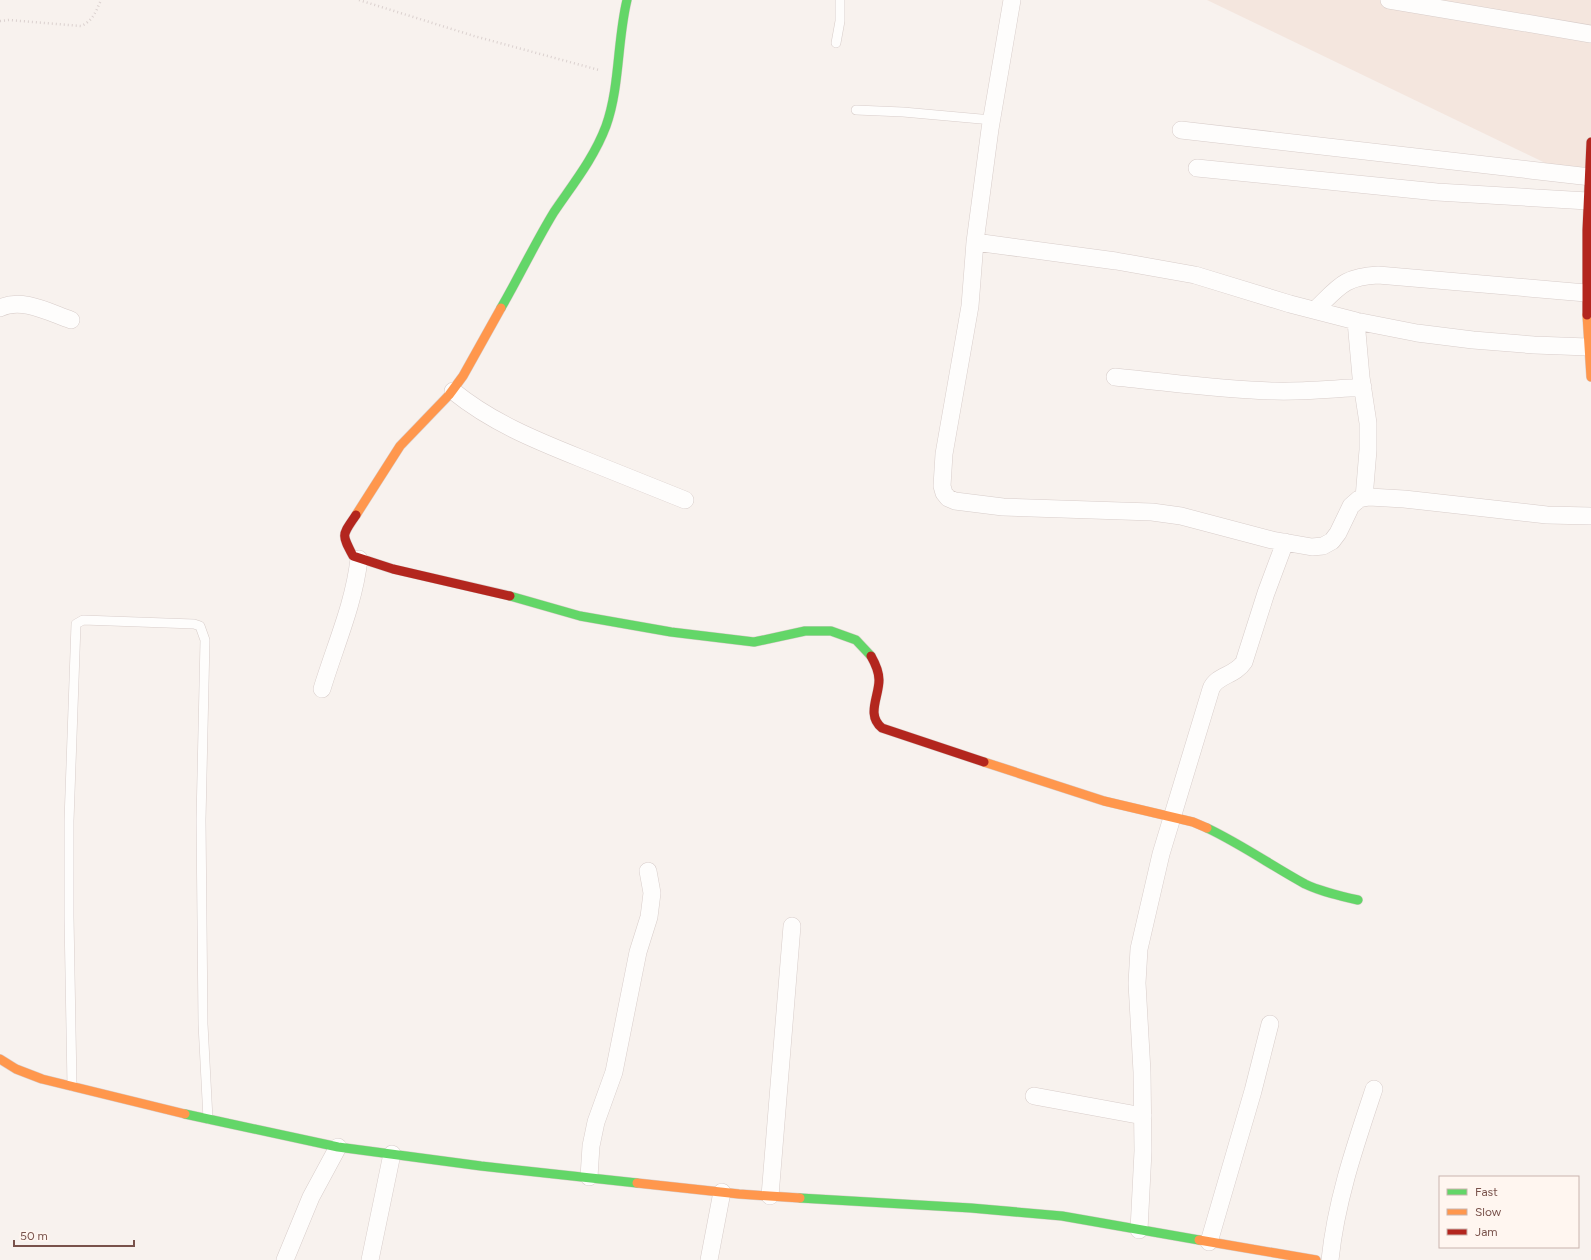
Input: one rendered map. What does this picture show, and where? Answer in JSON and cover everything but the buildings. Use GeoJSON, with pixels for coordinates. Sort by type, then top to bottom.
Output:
{"type":"FeatureCollection","features":[{"type":"Feature","properties":{"kind":"main road"},"geometry":{"type":"LineString","coordinates":[[627,0],[621,24],[616,75],[610,113],[602,134],[571,189],[554,213],[472,362],[453,391],[414,428],[399,447],[345,531],[344,538],[348,550],[353,556],[359,559],[529,601],[580,616],[672,632],[754,642],[767,641],[805,631],[823,630],[844,634],[857,640],[868,651],[875,664],[879,680],[872,716],[877,725],[914,740],[1038,781],[1104,801],[1173,816],[1212,829],[1306,884],[1330,893],[1358,900]]}},
{"type":"Feature","properties":{"kind":"main road"},"geometry":{"type":"LineString","coordinates":[[1591,142],[1586,293],[1588,347],[1591,377]]}},
{"type":"Feature","properties":{"kind":"main road"},"geometry":{"type":"LineString","coordinates":[[0,1059],[16,1069],[42,1079],[208,1120],[338,1147],[722,1192],[971,1208],[1062,1216],[1316,1260]]}},
{"type":"Feature","properties":{"kind":"street"},"geometry":{"type":"LineString","coordinates":[[1012,0],[992,120],[975,242],[970,306],[944,454],[942,486],[944,493],[948,498],[955,501],[1003,507],[1152,512],[1181,516],[1285,542],[1312,547],[1323,546],[1332,541],[1338,533],[1351,506],[1359,499],[1364,498],[1404,499],[1547,515],[1591,516]]}},
{"type":"Feature","properties":{"kind":"street"},"geometry":{"type":"LineString","coordinates":[[1389,0],[1591,34]]}},
{"type":"Feature","properties":{"kind":"street"},"geometry":{"type":"LineString","coordinates":[[1181,130],[1590,176]]}},
{"type":"Feature","properties":{"kind":"street"},"geometry":{"type":"LineString","coordinates":[[1197,168],[1437,192],[1588,201]]}},
{"type":"Feature","properties":{"kind":"street"},"geometry":{"type":"LineString","coordinates":[[975,242],[1116,261],[1195,275],[1356,321],[1417,333],[1473,340],[1588,347]]}},
{"type":"Feature","properties":{"kind":"street"},"geometry":{"type":"LineString","coordinates":[[1315,310],[1345,282],[1360,276],[1378,275],[1586,293]]}},
{"type":"Feature","properties":{"kind":"street"},"geometry":{"type":"LineString","coordinates":[[0,308],[14,303],[71,320]]}},
{"type":"Feature","properties":{"kind":"street"},"geometry":{"type":"LineString","coordinates":[[1356,321],[1368,423],[1368,450],[1364,498]]}},
{"type":"Feature","properties":{"kind":"street"},"geometry":{"type":"LineString","coordinates":[[1115,377],[1273,391],[1363,387]]}},
{"type":"Feature","properties":{"kind":"street"},"geometry":{"type":"LineString","coordinates":[[453,391],[471,405],[510,428],[622,476],[685,500]]}},
{"type":"Feature","properties":{"kind":"street"},"geometry":{"type":"LineString","coordinates":[[1139,1230],[1143,1116],[1142,1065],[1137,1004],[1137,966],[1139,949],[1153,886],[1213,685],[1218,680],[1237,671],[1244,662],[1266,593],[1285,542]]}},
{"type":"Feature","properties":{"kind":"street"},"geometry":{"type":"LineString","coordinates":[[322,689],[333,651],[352,599],[359,559]]}},
{"type":"Feature","properties":{"kind":"street"},"geometry":{"type":"LineString","coordinates":[[589,1177],[591,1146],[596,1122],[614,1072],[638,952],[649,917],[652,893],[648,871]]}},
{"type":"Feature","properties":{"kind":"street"},"geometry":{"type":"LineString","coordinates":[[770,1196],[792,926]]}},
{"type":"Feature","properties":{"kind":"street"},"geometry":{"type":"LineString","coordinates":[[1209,1242],[1253,1091],[1270,1024]]}},
{"type":"Feature","properties":{"kind":"street"},"geometry":{"type":"LineString","coordinates":[[1330,1260],[1336,1216],[1344,1182],[1374,1089]]}},
{"type":"Feature","properties":{"kind":"street"},"geometry":{"type":"LineString","coordinates":[[1034,1096],[1143,1116]]}},
{"type":"Feature","properties":{"kind":"street"},"geometry":{"type":"LineString","coordinates":[[285,1260],[311,1197],[338,1147]]}},
{"type":"Feature","properties":{"kind":"street"},"geometry":{"type":"LineString","coordinates":[[370,1260],[392,1154]]}},
{"type":"Feature","properties":{"kind":"street"},"geometry":{"type":"LineString","coordinates":[[709,1260],[722,1192]]}},
{"type":"Feature","properties":{"kind":"lane"},"geometry":{"type":"LineString","coordinates":[[836,43],[840,21],[840,0]]}},
{"type":"Feature","properties":{"kind":"lane"},"geometry":{"type":"LineString","coordinates":[[856,110],[903,112],[992,120]]}},
{"type":"Feature","properties":{"kind":"lane"},"geometry":{"type":"LineString","coordinates":[[72,1086],[68,917],[69,821],[76,624],[83,620],[194,624],[200,626],[205,640],[201,820],[203,1024],[208,1120]]}},
{"type":"Feature","properties":{"kind":"path"},"geometry":{"type":"LineString","coordinates":[[0,21],[9,20],[81,26],[88,23],[92,19],[101,0]]}},
{"type":"Feature","properties":{"kind":"path"},"geometry":{"type":"LineString","coordinates":[[359,0],[467,34],[616,75]]}},
{"type":"Feature","properties":{"kind":"shaded area"},"geometry":{"type":"Polygon","coordinates":[[[1207,0],[1591,0],[1591,185],[1207,0]]]}},
{"type":"Feature","properties":{"kind":"traffic: fast"},"geometry":{"type":"LineString","coordinates":[[501,308],[554,212],[589,160],[606,126],[614,96],[621,32],[627,0]]}},
{"type":"Feature","properties":{"kind":"traffic: fast"},"geometry":{"type":"LineString","coordinates":[[510,596],[580,616],[671,632],[754,642],[805,631],[831,631],[856,640],[871,656]]}},
{"type":"Feature","properties":{"kind":"traffic: fast"},"geometry":{"type":"LineString","coordinates":[[1207,828],[1311,887],[1324,892],[1358,900]]}},
{"type":"Feature","properties":{"kind":"traffic: fast"},"geometry":{"type":"LineString","coordinates":[[185,1114],[338,1147],[481,1166],[637,1183]]}},
{"type":"Feature","properties":{"kind":"traffic: fast"},"geometry":{"type":"LineString","coordinates":[[800,1198],[971,1208],[1062,1216],[1199,1240]]}},
{"type":"Feature","properties":{"kind":"traffic: slow"},"geometry":{"type":"LineString","coordinates":[[356,515],[400,446],[449,395],[463,376],[501,308]]}},
{"type":"Feature","properties":{"kind":"traffic: slow"},"geometry":{"type":"LineString","coordinates":[[1587,315],[1591,377]]}},
{"type":"Feature","properties":{"kind":"traffic: slow"},"geometry":{"type":"LineString","coordinates":[[984,762],[1104,801],[1193,822],[1207,828]]}},
{"type":"Feature","properties":{"kind":"traffic: slow"},"geometry":{"type":"LineString","coordinates":[[0,1059],[16,1069],[42,1079],[185,1114]]}},
{"type":"Feature","properties":{"kind":"traffic: slow"},"geometry":{"type":"LineString","coordinates":[[637,1183],[739,1194],[800,1198]]}},
{"type":"Feature","properties":{"kind":"traffic: slow"},"geometry":{"type":"LineString","coordinates":[[1199,1240],[1316,1260]]}},
{"type":"Feature","properties":{"kind":"traffic: jam"},"geometry":{"type":"LineString","coordinates":[[1587,315],[1587,230],[1591,142]]}},
{"type":"Feature","properties":{"kind":"traffic: jam"},"geometry":{"type":"LineString","coordinates":[[356,515],[348,527],[345,535],[346,543],[353,556],[393,569],[510,596]]}},
{"type":"Feature","properties":{"kind":"traffic: jam"},"geometry":{"type":"LineString","coordinates":[[871,656],[879,677],[874,712],[877,723],[882,728],[984,762]]}}]}
